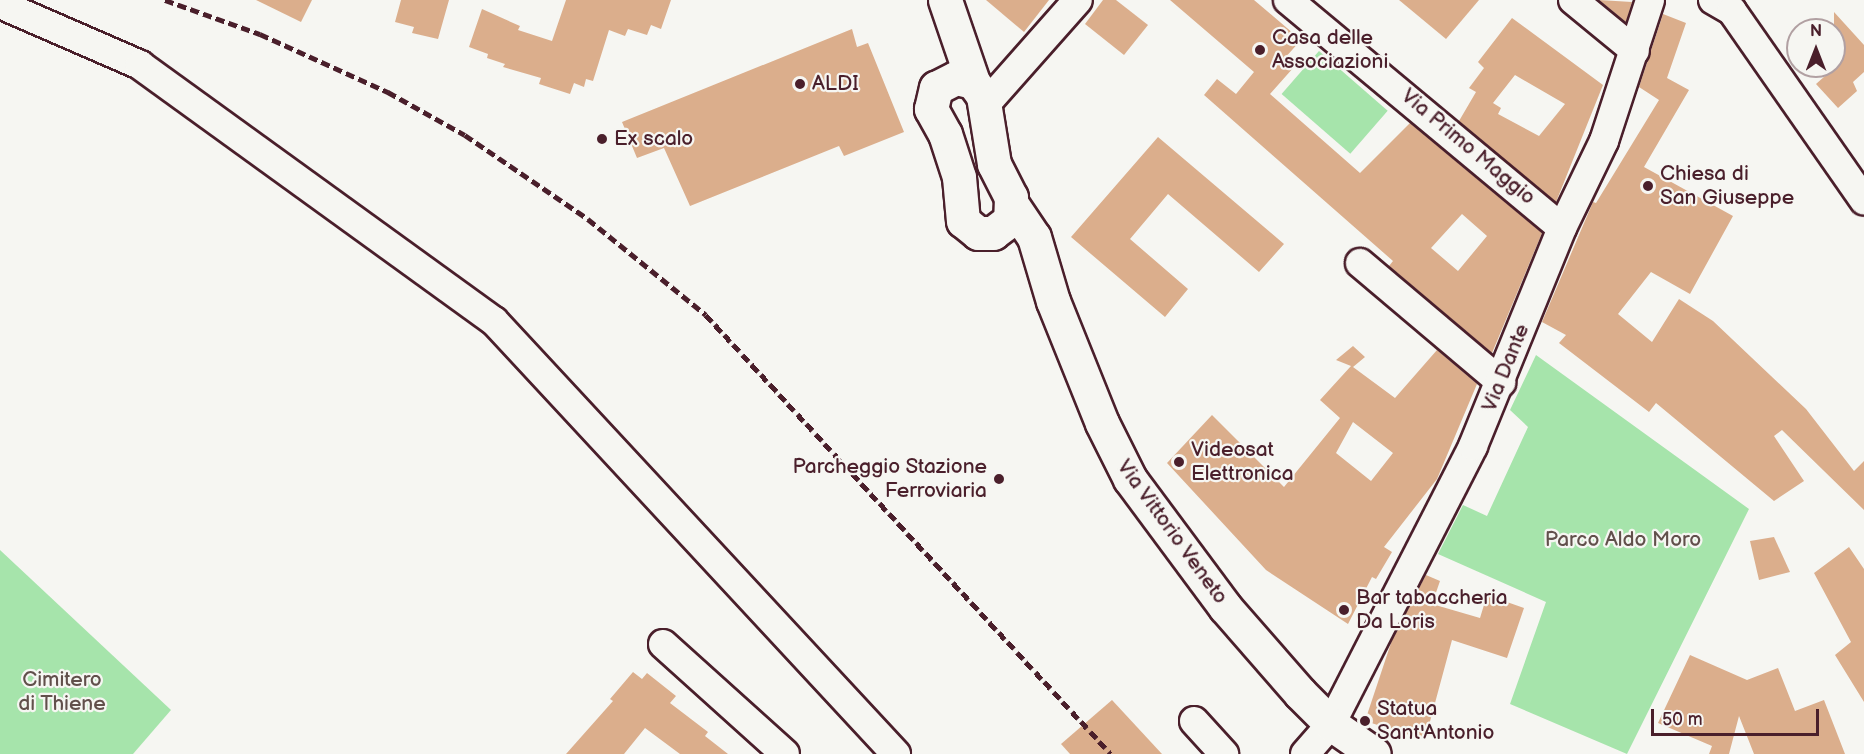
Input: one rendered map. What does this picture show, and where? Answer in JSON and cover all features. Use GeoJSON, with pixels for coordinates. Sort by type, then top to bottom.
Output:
{"type":"FeatureCollection","features":[{"type":"Feature","properties":{"kind":"main road","name":"Via Vittorio Veneto"},"geometry":{"type":"LineString","coordinates":[[949,14],[931,109],[945,134],[959,177],[960,215],[972,231],[988,234],[1044,278]]}},
{"type":"Feature","properties":{"kind":"main road","name":"Via Vittorio Veneto"},"geometry":{"type":"LineString","coordinates":[[949,14],[978,91],[994,164],[1013,206],[1034,237],[1044,278],[1102,423],[1130,479],[1225,607],[1331,724],[1374,754]]}},
{"type":"Feature","properties":{"kind":"main road"},"geometry":{"type":"LineString","coordinates":[[936,88],[950,78],[978,91]]}},
{"type":"Feature","properties":{"kind":"main road"},"geometry":{"type":"LineString","coordinates":[[988,234],[1006,226],[1013,206]]}},
{"type":"Feature","properties":{"kind":"street"},"geometry":{"type":"LineString","coordinates":[[978,91],[1016,68],[1078,0]]}},
{"type":"Feature","properties":{"kind":"street","name":"Via Primo Maggio"},"geometry":{"type":"LineString","coordinates":[[1288,0],[1562,228]]}},
{"type":"Feature","properties":{"kind":"street"},"geometry":{"type":"LineString","coordinates":[[1573,0],[1635,51]]}},
{"type":"Feature","properties":{"kind":"street","name":"Via Dante"},"geometry":{"type":"LineString","coordinates":[[1305,754],[1331,724],[1473,446],[1562,228],[1604,141],[1650,0]]}},
{"type":"Feature","properties":{"kind":"street"},"geometry":{"type":"LineString","coordinates":[[1713,0],[1732,11],[1864,200]]}},
{"type":"Feature","properties":{"kind":"street"},"geometry":{"type":"LineString","coordinates":[[0,4],[140,64],[494,321],[896,754]]}},
{"type":"Feature","properties":{"kind":"street"},"geometry":{"type":"LineString","coordinates":[[1359,263],[1501,382]]}},
{"type":"Feature","properties":{"kind":"street"},"geometry":{"type":"LineString","coordinates":[[663,644],[785,754]]}},
{"type":"Feature","properties":{"kind":"street"},"geometry":{"type":"LineString","coordinates":[[1194,721],[1224,754]]}},
{"type":"Feature","properties":{"kind":"green space"},"geometry":{"type":"Polygon","coordinates":[[[1319,51],[1388,111],[1350,154],[1282,94],[1319,51]]]}},
{"type":"Feature","properties":{"kind":"green space","name":"Parco Aldo Moro"},"geometry":{"type":"Polygon","coordinates":[[[1536,355],[1749,509],[1627,754],[1510,704],[1546,602],[1438,554],[1463,505],[1487,516],[1528,427],[1510,410],[1536,355]]]}},
{"type":"Feature","properties":{"kind":"green space","name":"Cimitero di Thiene"},"geometry":{"type":"Polygon","coordinates":[[[0,550],[171,710],[133,754],[0,754],[0,550]]]}},
{"type":"Feature","properties":{"kind":"building"},"geometry":{"type":"Polygon","coordinates":[[[256,0],[312,0],[301,22],[256,0]]]}},
{"type":"Feature","properties":{"kind":"building"},"geometry":{"type":"Polygon","coordinates":[[[401,0],[449,0],[438,39],[412,33],[414,27],[395,22],[401,0]]]}},
{"type":"Feature","properties":{"kind":"building"},"geometry":{"type":"Polygon","coordinates":[[[566,0],[671,0],[661,29],[651,25],[647,35],[628,29],[625,36],[609,30],[593,81],[586,79],[584,87],[574,83],[570,94],[539,84],[541,78],[503,67],[505,64],[487,58],[488,54],[469,47],[482,9],[520,26],[518,30],[552,41],[566,0]]]}},
{"type":"Feature","properties":{"kind":"building"},"geometry":{"type":"Polygon","coordinates":[[[986,0],[1049,0],[1024,32],[986,0]]]}},
{"type":"Feature","properties":{"kind":"building"},"geometry":{"type":"Polygon","coordinates":[[[1103,0],[1116,0],[1148,25],[1124,55],[1085,24],[1103,0]]]}},
{"type":"Feature","properties":{"kind":"building"},"geometry":{"type":"Polygon","coordinates":[[[1170,0],[1254,0],[1301,40],[1284,59],[1294,67],[1270,94],[1360,173],[1410,123],[1542,233],[1492,353],[1389,266],[1393,261],[1204,95],[1217,79],[1236,94],[1254,72],[1170,0]],[[1462,214],[1431,248],[1458,271],[1487,236],[1462,214]]]}},
{"type":"Feature","properties":{"kind":"building"},"geometry":{"type":"Polygon","coordinates":[[[1399,0],[1479,0],[1446,39],[1399,0]]]}},
{"type":"Feature","properties":{"kind":"building"},"geometry":{"type":"Polygon","coordinates":[[[1599,0],[1632,2],[1626,22],[1599,0]]]}},
{"type":"Feature","properties":{"kind":"building"},"geometry":{"type":"Polygon","coordinates":[[[1663,14],[1686,23],[1667,78],[1689,90],[1644,167],[1733,216],[1690,294],[1651,272],[1618,314],[1652,342],[1679,299],[1713,321],[1806,409],[1854,471],[1864,461],[1864,510],[1782,430],[1774,436],[1804,481],[1774,501],[1656,403],[1649,412],[1559,343],[1566,335],[1542,322],[1593,202],[1596,203],[1659,100],[1639,87],[1663,14]]]}},
{"type":"Feature","properties":{"kind":"building"},"geometry":{"type":"Polygon","coordinates":[[[1512,18],[1603,85],[1556,202],[1459,121],[1476,92],[1469,88],[1484,68],[1478,62],[1512,18]],[[1515,75],[1493,103],[1501,108],[1498,114],[1539,136],[1565,104],[1515,75]]]}},
{"type":"Feature","properties":{"kind":"building"},"geometry":{"type":"Polygon","coordinates":[[[1846,25],[1864,45],[1864,72],[1853,82],[1857,91],[1838,108],[1816,84],[1823,78],[1846,78],[1846,25]]]}},
{"type":"Feature","properties":{"kind":"building","name":"ALDI"},"geometry":{"type":"Polygon","coordinates":[[[852,29],[857,47],[868,43],[904,132],[844,156],[839,146],[690,206],[664,148],[637,158],[622,122],[852,29]]]}},
{"type":"Feature","properties":{"kind":"building"},"geometry":{"type":"Polygon","coordinates":[[[1158,137],[1284,244],[1259,272],[1168,194],[1130,239],[1188,289],[1165,317],[1071,237],[1158,137]]]}},
{"type":"Feature","properties":{"kind":"building"},"geometry":{"type":"Polygon","coordinates":[[[1353,346],[1365,357],[1353,367],[1395,398],[1437,350],[1477,384],[1437,479],[1384,547],[1392,552],[1376,579],[1372,577],[1348,624],[1266,570],[1167,463],[1212,415],[1284,487],[1340,418],[1320,400],[1351,366],[1336,360],[1353,346]],[[1353,422],[1336,453],[1371,481],[1393,453],[1353,422]]]}},
{"type":"Feature","properties":{"kind":"building"},"geometry":{"type":"Polygon","coordinates":[[[1774,537],[1790,572],[1759,580],[1750,541],[1774,537]]]}},
{"type":"Feature","properties":{"kind":"building"},"geometry":{"type":"Polygon","coordinates":[[[1849,547],[1864,569],[1864,702],[1835,655],[1851,642],[1814,573],[1849,547]]]}},
{"type":"Feature","properties":{"kind":"building"},"geometry":{"type":"Polygon","coordinates":[[[1426,575],[1440,581],[1432,604],[1480,618],[1487,595],[1524,608],[1507,658],[1452,640],[1425,740],[1365,721],[1392,640],[1426,575]]]}},
{"type":"Feature","properties":{"kind":"building"},"geometry":{"type":"Polygon","coordinates":[[[1690,655],[1747,680],[1778,668],[1795,711],[1824,700],[1845,754],[1754,754],[1739,716],[1729,754],[1709,754],[1712,746],[1658,723],[1690,655]]]}},
{"type":"Feature","properties":{"kind":"building"},"geometry":{"type":"Polygon","coordinates":[[[633,672],[642,679],[647,673],[676,696],[670,703],[708,732],[705,736],[728,754],[680,754],[645,728],[624,754],[566,754],[613,701],[610,699],[633,672]]]}},
{"type":"Feature","properties":{"kind":"building"},"geometry":{"type":"Polygon","coordinates":[[[1112,700],[1162,754],[1070,754],[1061,744],[1112,700]]]}},
{"type":"Feature","properties":{"kind":"railway"},"geometry":{"type":"LineString","coordinates":[[165,0],[260,34],[388,92],[465,135],[588,219],[706,315],[1111,754]]}},
{"type":"Feature","properties":{"kind":"place","name":"Casa delle Associazioni"},"geometry":{"type":"Point","coordinates":[1260,50]}},
{"type":"Feature","properties":{"kind":"place","name":"ALDI"},"geometry":{"type":"Point","coordinates":[800,84]}},
{"type":"Feature","properties":{"kind":"place","name":"Ex scalo"},"geometry":{"type":"Point","coordinates":[602,139]}},
{"type":"Feature","properties":{"kind":"place","name":"Chiesa di San Giuseppe"},"geometry":{"type":"Point","coordinates":[1648,186]}},
{"type":"Feature","properties":{"kind":"place","name":"Videosat Elettronica"},"geometry":{"type":"Point","coordinates":[1179,462]}},
{"type":"Feature","properties":{"kind":"place","name":"Parcheggio Stazione Ferroviaria"},"geometry":{"type":"Point","coordinates":[999,479]}},
{"type":"Feature","properties":{"kind":"place","name":"Bar tabaccheria Da Loris"},"geometry":{"type":"Point","coordinates":[1344,610]}},
{"type":"Feature","properties":{"kind":"place","name":"Statua Sant'Antonio"},"geometry":{"type":"Point","coordinates":[1365,721]}}]}
